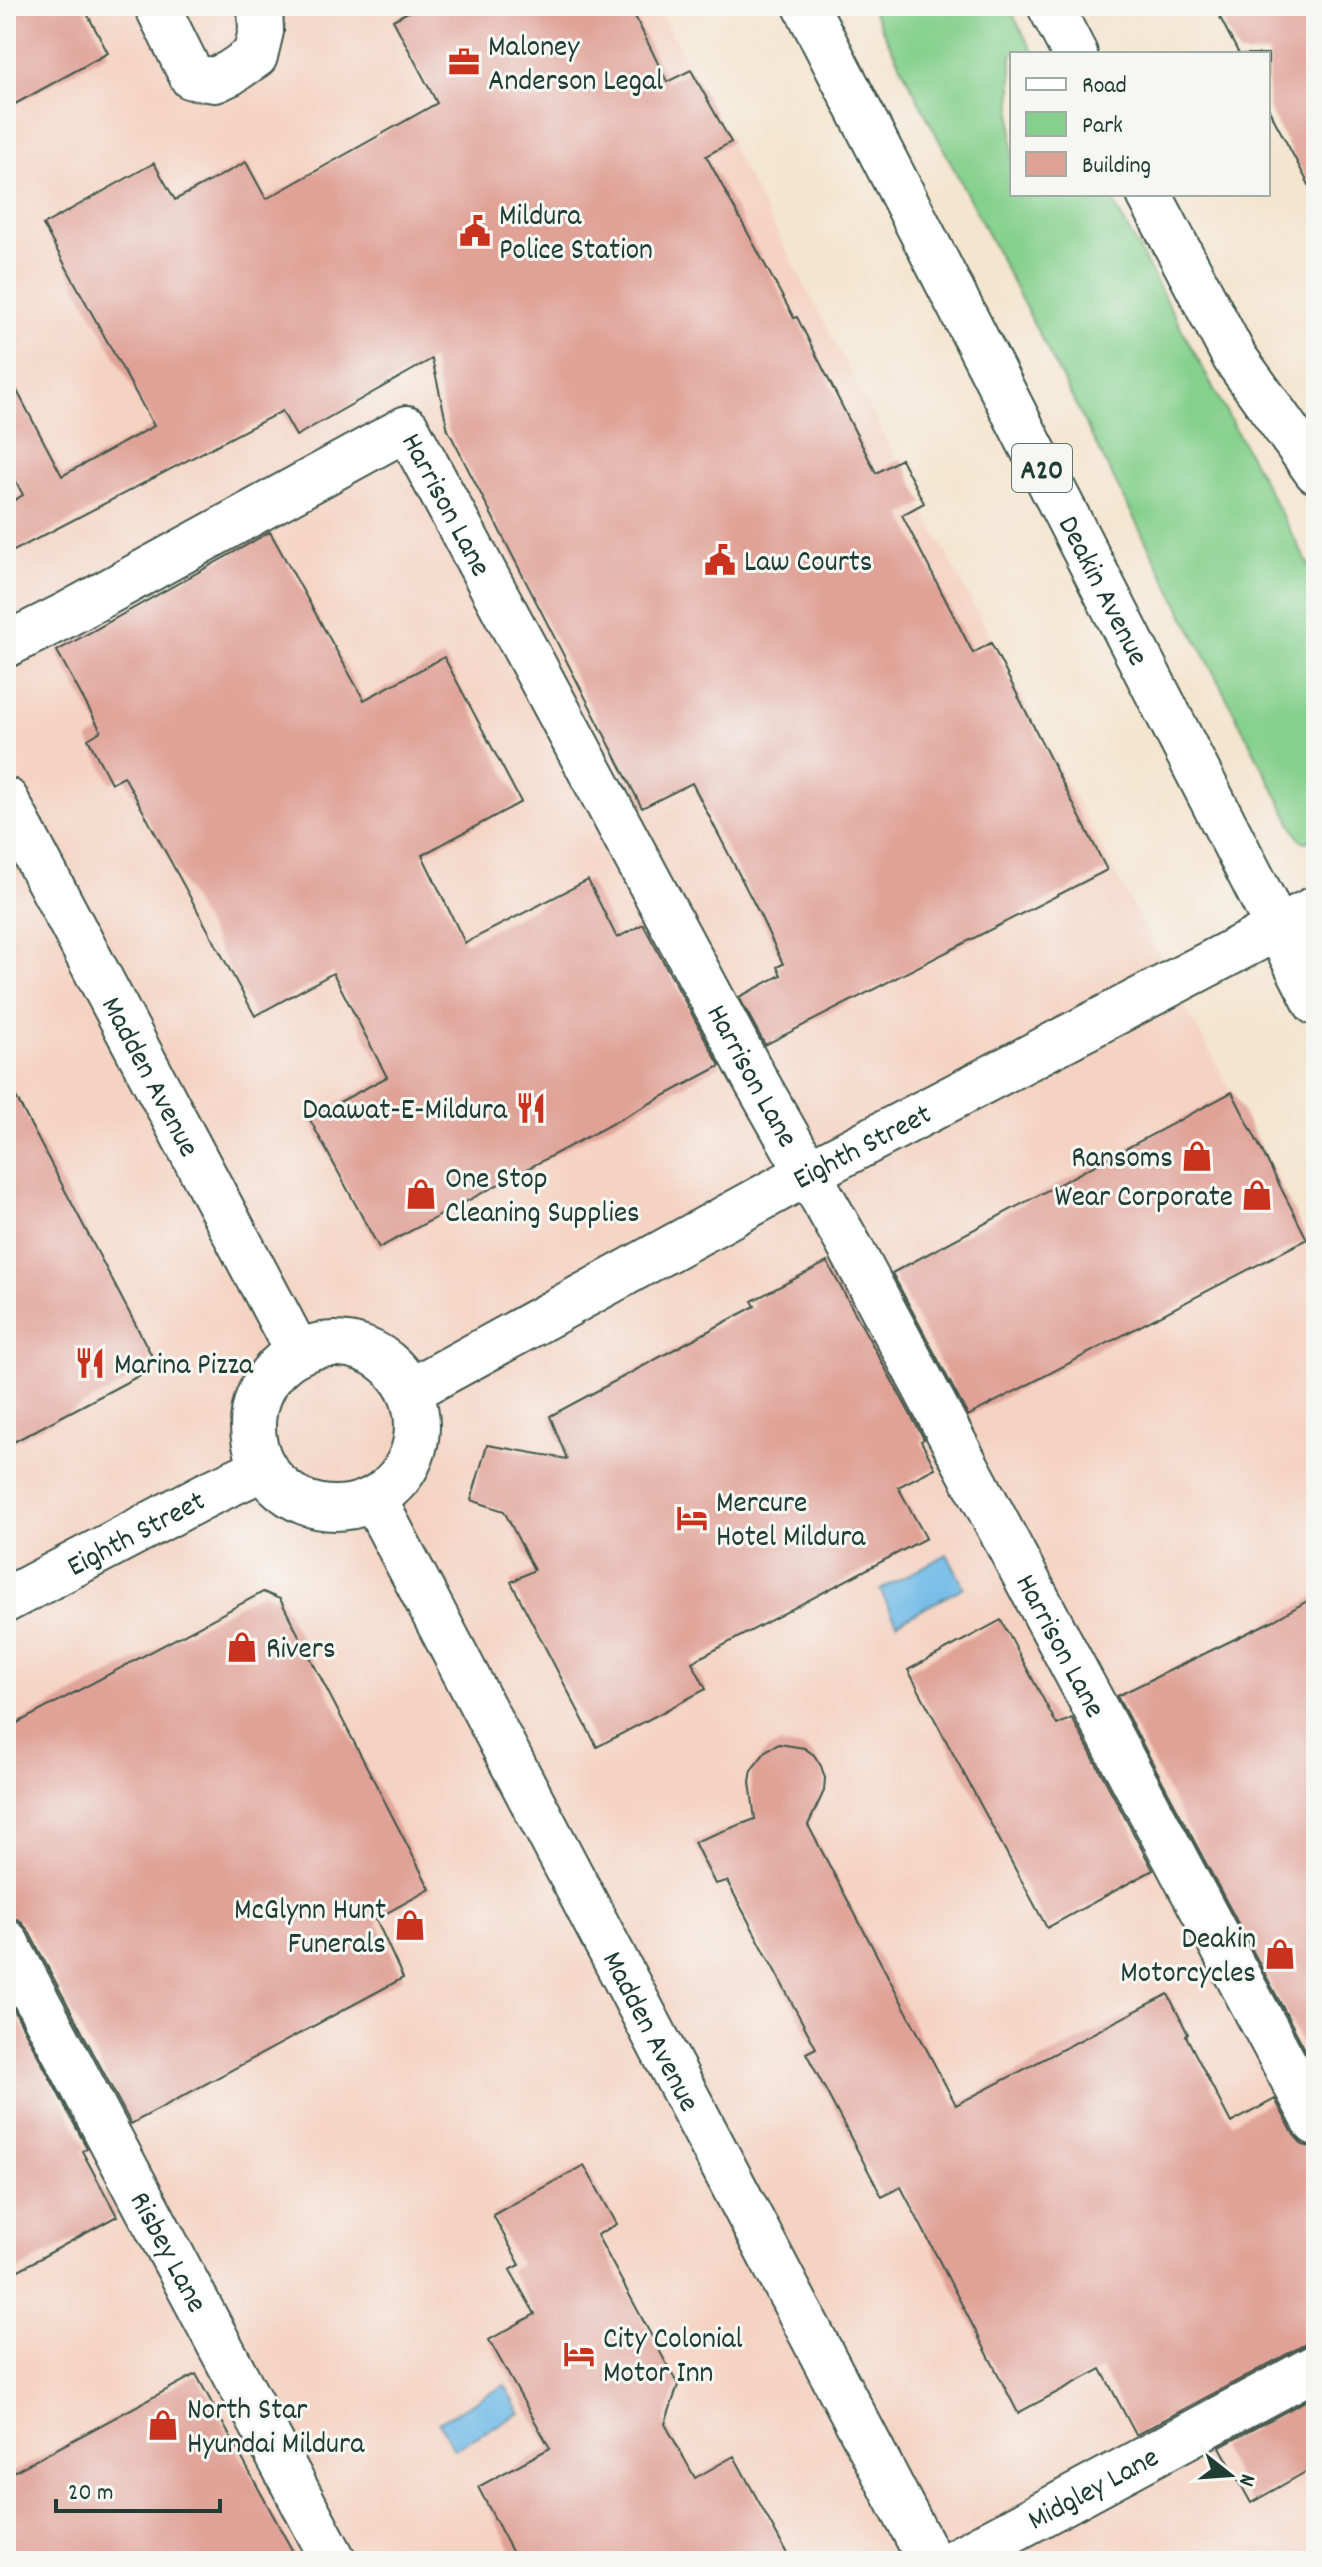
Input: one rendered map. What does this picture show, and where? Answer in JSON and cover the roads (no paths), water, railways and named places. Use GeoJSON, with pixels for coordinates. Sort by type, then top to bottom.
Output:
{"type":"FeatureCollection","features":[{"type":"Feature","properties":{"kind":"main road"},"geometry":{"type":"LineString","coordinates":[[157,6],[192,77],[215,80],[255,56],[261,31],[260,6]]}},
{"type":"Feature","properties":{"kind":"main road","name":"Deakin Avenue"},"geometry":{"type":"LineString","coordinates":[[806,6],[1316,1003]]}},
{"type":"Feature","properties":{"kind":"main road"},"geometry":{"type":"LineString","coordinates":[[1050,6],[1074,52]]}},
{"type":"Feature","properties":{"kind":"main road"},"geometry":{"type":"LineString","coordinates":[[1150,196],[1235,358],[1316,471]]}},
{"type":"Feature","properties":{"kind":"main road","name":"Harrison Lane"},"geometry":{"type":"LineString","coordinates":[[6,645],[407,428],[806,1174],[849,1245],[1316,2123]]}},
{"type":"Feature","properties":{"kind":"main road","name":"Madden Avenue"},"geometry":{"type":"LineString","coordinates":[[6,800],[298,1353]]}},
{"type":"Feature","properties":{"kind":"main road","name":"Eighth Street"},"geometry":{"type":"LineString","coordinates":[[410,1391],[806,1174],[1316,908]]}},
{"type":"Feature","properties":{"kind":"main road"},"geometry":{"type":"LineString","coordinates":[[323,1344],[349,1344],[375,1353],[395,1369],[410,1391],[416,1415],[416,1440],[408,1464],[394,1484],[374,1499],[350,1508],[325,1508],[301,1501],[280,1488],[264,1468],[254,1443],[254,1417],[261,1390],[276,1368],[298,1353],[323,1344]]}},
{"type":"Feature","properties":{"kind":"main road","name":"Eighth Street"},"geometry":{"type":"LineString","coordinates":[[6,1600],[264,1468]]}},
{"type":"Feature","properties":{"kind":"main road","name":"Madden Avenue"},"geometry":{"type":"LineString","coordinates":[[374,1499],[930,2561]]}},
{"type":"Feature","properties":{"kind":"main road","name":"Risbey Lane"},"geometry":{"type":"LineString","coordinates":[[6,1942],[334,2561]]}},
{"type":"Feature","properties":{"kind":"main road","name":"Midgley Lane"},"geometry":{"type":"LineString","coordinates":[[955,2561],[1316,2367]]}},
{"type":"Feature","properties":{"kind":"water"},"geometry":{"type":"Polygon","coordinates":[[[947,1554],[964,1587],[897,1623],[880,1590],[947,1554]]]}},
{"type":"Feature","properties":{"kind":"water"},"geometry":{"type":"Polygon","coordinates":[[[505,2385],[520,2413],[454,2449],[439,2422],[505,2385]]]}},
{"type":"Feature","properties":{"kind":"place","name":"Maloney Anderson Legal"},"geometry":{"type":"Point","coordinates":[464,62]}},
{"type":"Feature","properties":{"kind":"place","name":"Mildura Police Station"},"geometry":{"type":"Point","coordinates":[475,231]}},
{"type":"Feature","properties":{"kind":"place","name":"Law Courts"},"geometry":{"type":"Point","coordinates":[720,560]}},
{"type":"Feature","properties":{"kind":"place","name":"Daawat-E-Mildura"},"geometry":{"type":"Point","coordinates":[531,1108]}},
{"type":"Feature","properties":{"kind":"place","name":"Ransoms"},"geometry":{"type":"Point","coordinates":[1197,1156]}},
{"type":"Feature","properties":{"kind":"place","name":"One Stop Cleaning Supplies"},"geometry":{"type":"Point","coordinates":[421,1194]}},
{"type":"Feature","properties":{"kind":"place","name":"Wear Corporate"},"geometry":{"type":"Point","coordinates":[1257,1195]}},
{"type":"Feature","properties":{"kind":"place","name":"Marina Pizza"},"geometry":{"type":"Point","coordinates":[90,1363]}},
{"type":"Feature","properties":{"kind":"place","name":"Mercure Hotel Mildura"},"geometry":{"type":"Point","coordinates":[692,1518]}},
{"type":"Feature","properties":{"kind":"place","name":"Rivers"},"geometry":{"type":"Point","coordinates":[242,1647]}},
{"type":"Feature","properties":{"kind":"place","name":"McGlynn Hunt Funerals"},"geometry":{"type":"Point","coordinates":[410,1925]}},
{"type":"Feature","properties":{"kind":"place","name":"Deakin Motorcycles"},"geometry":{"type":"Point","coordinates":[1280,1954]}},
{"type":"Feature","properties":{"kind":"place","name":"City Colonial Motor Inn"},"geometry":{"type":"Point","coordinates":[579,2354]}},
{"type":"Feature","properties":{"kind":"place","name":"North Star Hyundai Mildura"},"geometry":{"type":"Point","coordinates":[163,2425]}}]}
